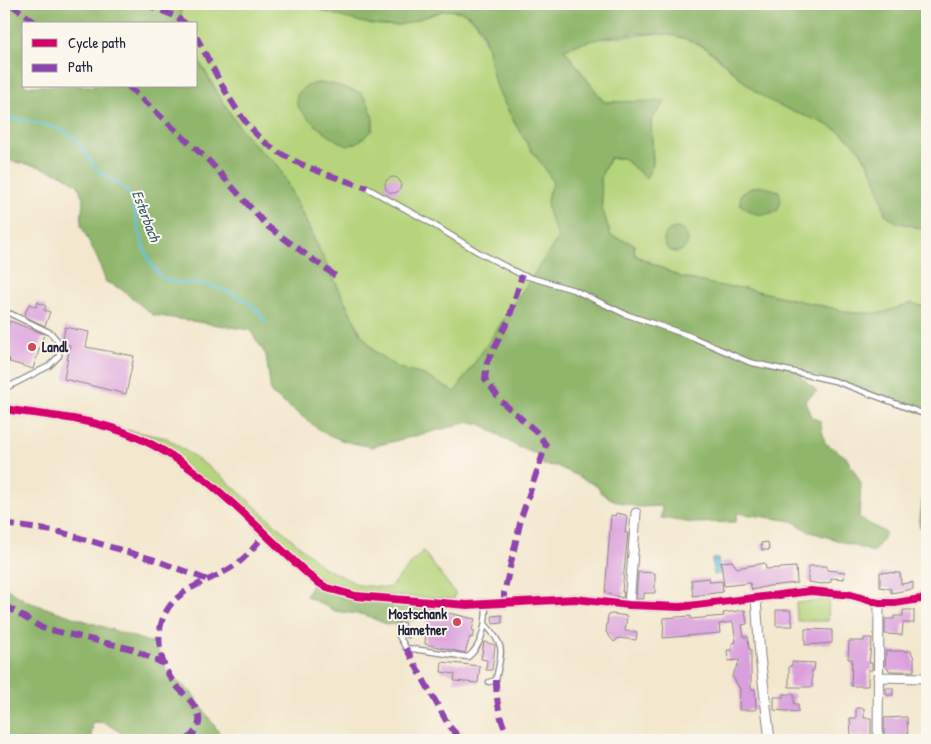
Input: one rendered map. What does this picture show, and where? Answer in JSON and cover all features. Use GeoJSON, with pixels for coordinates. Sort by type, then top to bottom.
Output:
{"type":"FeatureCollection","features":[{"type":"Feature","properties":{"kind":"street"},"geometry":{"type":"LineString","coordinates":[[4,409],[103,426],[139,439],[173,456],[204,478],[304,571],[327,588],[342,593],[372,598],[486,605],[575,599],[629,605],[680,607],[811,591],[851,595],[879,603],[927,598]]}},
{"type":"Feature","properties":{"kind":"street"},"geometry":{"type":"LineString","coordinates":[[629,605],[636,513]]}},
{"type":"Feature","properties":{"kind":"street"},"geometry":{"type":"LineString","coordinates":[[756,598],[760,656],[770,740]]}},
{"type":"Feature","properties":{"kind":"street"},"geometry":{"type":"LineString","coordinates":[[878,740],[879,603]]}},
{"type":"Feature","properties":{"kind":"street"},"geometry":{"type":"LineString","coordinates":[[878,677],[927,678]]}},
{"type":"Feature","properties":{"kind":"lane"},"geometry":{"type":"LineString","coordinates":[[367,188],[522,275],[574,290],[625,314],[690,336],[749,362],[835,380],[927,415]]}},
{"type":"Feature","properties":{"kind":"lane"},"geometry":{"type":"LineString","coordinates":[[4,389],[49,366],[58,356],[60,344],[51,333],[11,314]]}},
{"type":"Feature","properties":{"kind":"lane"},"geometry":{"type":"LineString","coordinates":[[4,368],[6,361]]}},
{"type":"Feature","properties":{"kind":"lane"},"geometry":{"type":"LineString","coordinates":[[402,625],[398,628],[399,636],[406,648],[468,657],[475,651],[486,625],[486,605]]}},
{"type":"Feature","properties":{"kind":"lane"},"geometry":{"type":"LineString","coordinates":[[486,625],[501,642],[502,648],[496,680],[489,682]]}},
{"type":"Feature","properties":{"kind":"green space"},"geometry":{"type":"Polygon","coordinates":[[[4,4],[180,4],[182,22],[22,22],[22,88],[198,88],[198,59],[241,129],[264,154],[278,165],[361,334],[375,352],[398,368],[424,375],[455,392],[558,238],[547,205],[549,191],[553,184],[507,108],[492,73],[483,32],[471,17],[454,10],[438,12],[399,25],[375,25],[340,16],[306,4],[927,4],[927,230],[896,222],[885,214],[872,171],[858,148],[848,138],[836,129],[762,96],[714,54],[691,41],[674,36],[637,34],[599,39],[564,49],[604,102],[666,101],[651,120],[653,165],[646,178],[623,158],[610,158],[601,176],[602,208],[611,236],[634,244],[635,256],[681,277],[719,286],[744,288],[853,313],[882,313],[912,303],[927,308],[927,415],[842,383],[801,372],[801,377],[817,391],[805,400],[811,417],[820,421],[825,443],[846,457],[861,483],[859,518],[886,533],[874,552],[808,531],[793,521],[737,513],[736,522],[693,523],[661,518],[662,506],[638,507],[615,501],[601,493],[598,487],[578,476],[557,466],[543,465],[539,455],[518,447],[481,424],[470,422],[371,447],[344,441],[324,433],[271,393],[266,355],[250,330],[153,315],[121,289],[106,282],[98,260],[81,225],[83,199],[78,185],[63,175],[37,166],[4,160],[4,4]]]}},
{"type":"Feature","properties":{"kind":"green space"},"geometry":{"type":"Polygon","coordinates":[[[180,4],[306,4],[328,13],[427,17],[445,10],[463,12],[477,23],[489,52],[494,80],[530,149],[550,174],[553,184],[548,193],[558,238],[455,393],[424,375],[398,368],[375,352],[361,334],[278,165],[262,154],[245,136],[198,59],[198,22],[182,22],[180,4]]]}},
{"type":"Feature","properties":{"kind":"green space"},"geometry":{"type":"Polygon","coordinates":[[[664,33],[689,38],[709,50],[740,78],[839,131],[857,146],[877,179],[885,214],[927,230],[927,308],[912,303],[882,313],[853,313],[744,288],[719,286],[681,277],[635,255],[634,244],[611,236],[602,208],[601,176],[610,158],[623,158],[645,177],[653,165],[651,120],[666,101],[604,102],[564,49],[594,39],[664,33]]]}},
{"type":"Feature","properties":{"kind":"green space"},"geometry":{"type":"Polygon","coordinates":[[[317,83],[332,84],[361,93],[371,111],[373,130],[358,142],[348,146],[320,129],[297,105],[297,95],[304,87],[317,83]]]}},
{"type":"Feature","properties":{"kind":"green space"},"geometry":{"type":"Polygon","coordinates":[[[762,186],[779,191],[781,201],[778,210],[768,214],[758,214],[749,211],[740,204],[741,194],[753,187],[762,186]]]}},
{"type":"Feature","properties":{"kind":"green space"},"geometry":{"type":"Polygon","coordinates":[[[676,228],[684,232],[688,240],[684,248],[676,252],[668,248],[664,240],[668,232],[676,228]]]}},
{"type":"Feature","properties":{"kind":"green space"},"geometry":{"type":"Polygon","coordinates":[[[125,430],[167,438],[220,475],[323,567],[359,585],[389,588],[423,551],[455,593],[454,599],[356,594],[330,586],[312,574],[232,498],[125,430]]]}},
{"type":"Feature","properties":{"kind":"green space"},"geometry":{"type":"Polygon","coordinates":[[[925,481],[927,481],[927,534],[919,526],[925,481]]]}},
{"type":"Feature","properties":{"kind":"green space"},"geometry":{"type":"Polygon","coordinates":[[[313,583],[329,594],[353,599],[428,604],[415,620],[388,625],[365,615],[335,611],[306,596],[313,583]]]}},
{"type":"Feature","properties":{"kind":"green space"},"geometry":{"type":"Polygon","coordinates":[[[4,587],[28,602],[155,644],[169,675],[192,693],[224,740],[132,740],[106,723],[93,722],[91,736],[96,740],[4,740],[4,587]]]}},
{"type":"Feature","properties":{"kind":"green space"},"geometry":{"type":"Polygon","coordinates":[[[829,600],[828,621],[797,621],[796,603],[829,600]]]}},
{"type":"Feature","properties":{"kind":"water"},"geometry":{"type":"Polygon","coordinates":[[[712,559],[718,559],[720,574],[714,575],[712,559]]]}},
{"type":"Feature","properties":{"kind":"building"},"geometry":{"type":"Polygon","coordinates":[[[393,177],[401,185],[393,193],[385,185],[393,177]]]}},
{"type":"Feature","properties":{"kind":"building"},"geometry":{"type":"Polygon","coordinates":[[[37,302],[46,306],[44,310],[50,312],[45,326],[24,316],[29,304],[36,307],[37,302]]]}},
{"type":"Feature","properties":{"kind":"building","name":"Landl"},"geometry":{"type":"Polygon","coordinates":[[[10,321],[44,334],[33,369],[10,362],[9,358],[4,358],[4,338],[10,321]]]}},
{"type":"Feature","properties":{"kind":"building"},"geometry":{"type":"Polygon","coordinates":[[[65,327],[89,332],[86,347],[134,356],[126,394],[64,379],[70,345],[64,344],[63,341],[65,327]]]}},
{"type":"Feature","properties":{"kind":"building"},"geometry":{"type":"Polygon","coordinates":[[[616,513],[626,515],[627,517],[625,533],[628,533],[623,598],[605,593],[611,515],[615,516],[616,513]]]}},
{"type":"Feature","properties":{"kind":"building"},"geometry":{"type":"Polygon","coordinates":[[[768,542],[769,550],[762,550],[761,543],[768,542]]]}},
{"type":"Feature","properties":{"kind":"building"},"geometry":{"type":"Polygon","coordinates":[[[732,561],[737,568],[765,563],[766,569],[796,567],[797,583],[752,590],[750,583],[724,586],[721,562],[732,561]]]}},
{"type":"Feature","properties":{"kind":"building"},"geometry":{"type":"Polygon","coordinates":[[[808,566],[827,566],[827,570],[845,572],[844,579],[831,578],[831,582],[822,584],[808,582],[808,566]]]}},
{"type":"Feature","properties":{"kind":"building"},"geometry":{"type":"Polygon","coordinates":[[[638,572],[655,573],[655,593],[644,593],[644,599],[636,599],[638,572]]]}},
{"type":"Feature","properties":{"kind":"building"},"geometry":{"type":"Polygon","coordinates":[[[880,572],[900,573],[901,584],[913,582],[913,589],[891,593],[891,589],[880,587],[880,572]]]}},
{"type":"Feature","properties":{"kind":"building"},"geometry":{"type":"Polygon","coordinates":[[[709,578],[710,582],[722,581],[723,592],[693,596],[691,580],[709,578]]]}},
{"type":"Feature","properties":{"kind":"building"},"geometry":{"type":"Polygon","coordinates":[[[427,608],[475,619],[472,630],[475,631],[472,638],[470,637],[465,653],[425,644],[427,608]]]}},
{"type":"Feature","properties":{"kind":"building"},"geometry":{"type":"Polygon","coordinates":[[[745,610],[747,624],[742,625],[744,637],[748,637],[749,649],[751,649],[751,689],[755,689],[756,710],[739,710],[740,689],[732,676],[740,660],[728,661],[727,650],[732,650],[732,643],[736,642],[733,622],[719,624],[720,633],[663,638],[664,618],[691,616],[691,619],[724,616],[723,613],[745,610]]]}},
{"type":"Feature","properties":{"kind":"building"},"geometry":{"type":"Polygon","coordinates":[[[776,610],[790,610],[793,626],[776,626],[776,610]]]}},
{"type":"Feature","properties":{"kind":"building"},"geometry":{"type":"Polygon","coordinates":[[[903,610],[914,610],[914,623],[903,623],[902,635],[885,634],[885,619],[903,616],[903,610]]]}},
{"type":"Feature","properties":{"kind":"building"},"geometry":{"type":"Polygon","coordinates":[[[502,615],[502,623],[493,624],[492,616],[502,615]]]}},
{"type":"Feature","properties":{"kind":"building"},"geometry":{"type":"Polygon","coordinates":[[[608,615],[627,616],[625,631],[637,632],[636,640],[619,638],[614,642],[606,632],[608,615]]]}},
{"type":"Feature","properties":{"kind":"building"},"geometry":{"type":"Polygon","coordinates":[[[409,628],[409,638],[405,637],[402,629],[409,628]]]}},
{"type":"Feature","properties":{"kind":"building"},"geometry":{"type":"Polygon","coordinates":[[[805,629],[832,630],[832,643],[805,645],[805,629]]]}},
{"type":"Feature","properties":{"kind":"building"},"geometry":{"type":"Polygon","coordinates":[[[864,638],[872,638],[869,663],[872,663],[872,670],[868,670],[868,686],[851,686],[852,659],[848,659],[849,641],[864,641],[864,638]]]}},
{"type":"Feature","properties":{"kind":"building"},"geometry":{"type":"Polygon","coordinates":[[[484,642],[495,645],[492,670],[486,670],[487,660],[481,659],[484,642]]]}},
{"type":"Feature","properties":{"kind":"building"},"geometry":{"type":"Polygon","coordinates":[[[886,651],[911,651],[914,658],[914,671],[890,671],[885,666],[886,651]]]}},
{"type":"Feature","properties":{"kind":"building"},"geometry":{"type":"Polygon","coordinates":[[[442,662],[480,666],[478,683],[454,681],[455,674],[441,672],[442,662]]]}},
{"type":"Feature","properties":{"kind":"building"},"geometry":{"type":"Polygon","coordinates":[[[792,662],[815,663],[814,670],[812,670],[812,687],[789,687],[789,666],[792,666],[792,662]]]}},
{"type":"Feature","properties":{"kind":"building"},"geometry":{"type":"Polygon","coordinates":[[[886,688],[893,688],[893,695],[886,695],[886,688]]]}},
{"type":"Feature","properties":{"kind":"building"},"geometry":{"type":"Polygon","coordinates":[[[784,694],[794,694],[794,704],[798,704],[798,712],[774,710],[774,697],[784,697],[784,694]]]}},
{"type":"Feature","properties":{"kind":"building"},"geometry":{"type":"Polygon","coordinates":[[[856,708],[864,708],[864,718],[871,718],[871,736],[851,736],[850,718],[856,718],[856,708]]]}},
{"type":"Feature","properties":{"kind":"building"},"geometry":{"type":"Polygon","coordinates":[[[907,717],[908,740],[884,736],[884,718],[907,717]]]}},
{"type":"Feature","properties":{"kind":"waterway","name":"Esterbach"},"geometry":{"type":"LineString","coordinates":[[4,116],[62,130],[76,139],[97,169],[126,191],[135,212],[142,242],[149,261],[161,276],[170,281],[202,284],[229,292],[247,302],[261,315],[265,322]]}},
{"type":"Feature","properties":{"kind":"marked path"},"geometry":{"type":"LineString","coordinates":[[11,4],[34,22]]}},
{"type":"Feature","properties":{"kind":"marked path"},"geometry":{"type":"LineString","coordinates":[[145,4],[175,16],[183,22]]}},
{"type":"Feature","properties":{"kind":"marked path"},"geometry":{"type":"LineString","coordinates":[[198,40],[231,101],[257,135],[281,154],[309,168],[367,188]]}},
{"type":"Feature","properties":{"kind":"marked path"},"geometry":{"type":"LineString","coordinates":[[130,88],[210,162],[267,226],[337,277]]}},
{"type":"Feature","properties":{"kind":"marked path"},"geometry":{"type":"LineString","coordinates":[[504,604],[504,593],[522,515],[546,445],[538,433],[502,402],[485,379],[487,362],[509,319],[522,275]]}},
{"type":"Feature","properties":{"kind":"marked path"},"geometry":{"type":"LineString","coordinates":[[4,524],[60,532],[155,560],[208,580]]}},
{"type":"Feature","properties":{"kind":"marked path"},"geometry":{"type":"LineString","coordinates":[[187,740],[198,727],[199,717],[192,703],[174,683],[166,669],[160,643],[163,618],[168,608],[183,593],[234,566],[265,534]]}},
{"type":"Feature","properties":{"kind":"marked path"},"geometry":{"type":"LineString","coordinates":[[4,605],[42,628],[132,649],[162,663]]}},
{"type":"Feature","properties":{"kind":"marked path"},"geometry":{"type":"LineString","coordinates":[[406,648],[449,726],[462,740]]}},
{"type":"Feature","properties":{"kind":"marked path"},"geometry":{"type":"LineString","coordinates":[[496,680],[499,711],[510,740]]}},
{"type":"Feature","properties":{"kind":"cycle path"},"geometry":{"type":"LineString","coordinates":[[4,409],[95,423],[124,432],[152,445],[178,460],[203,478],[316,581],[327,588],[356,596],[467,605],[575,599],[629,605],[680,607],[811,591],[851,595],[879,603],[895,603],[927,598]]}},
{"type":"Feature","properties":{"kind":"place","name":"Landl"},"geometry":{"type":"Point","coordinates":[32,347]}},
{"type":"Feature","properties":{"kind":"place","name":"Mostschank Hametner"},"geometry":{"type":"Point","coordinates":[457,622]}}]}
